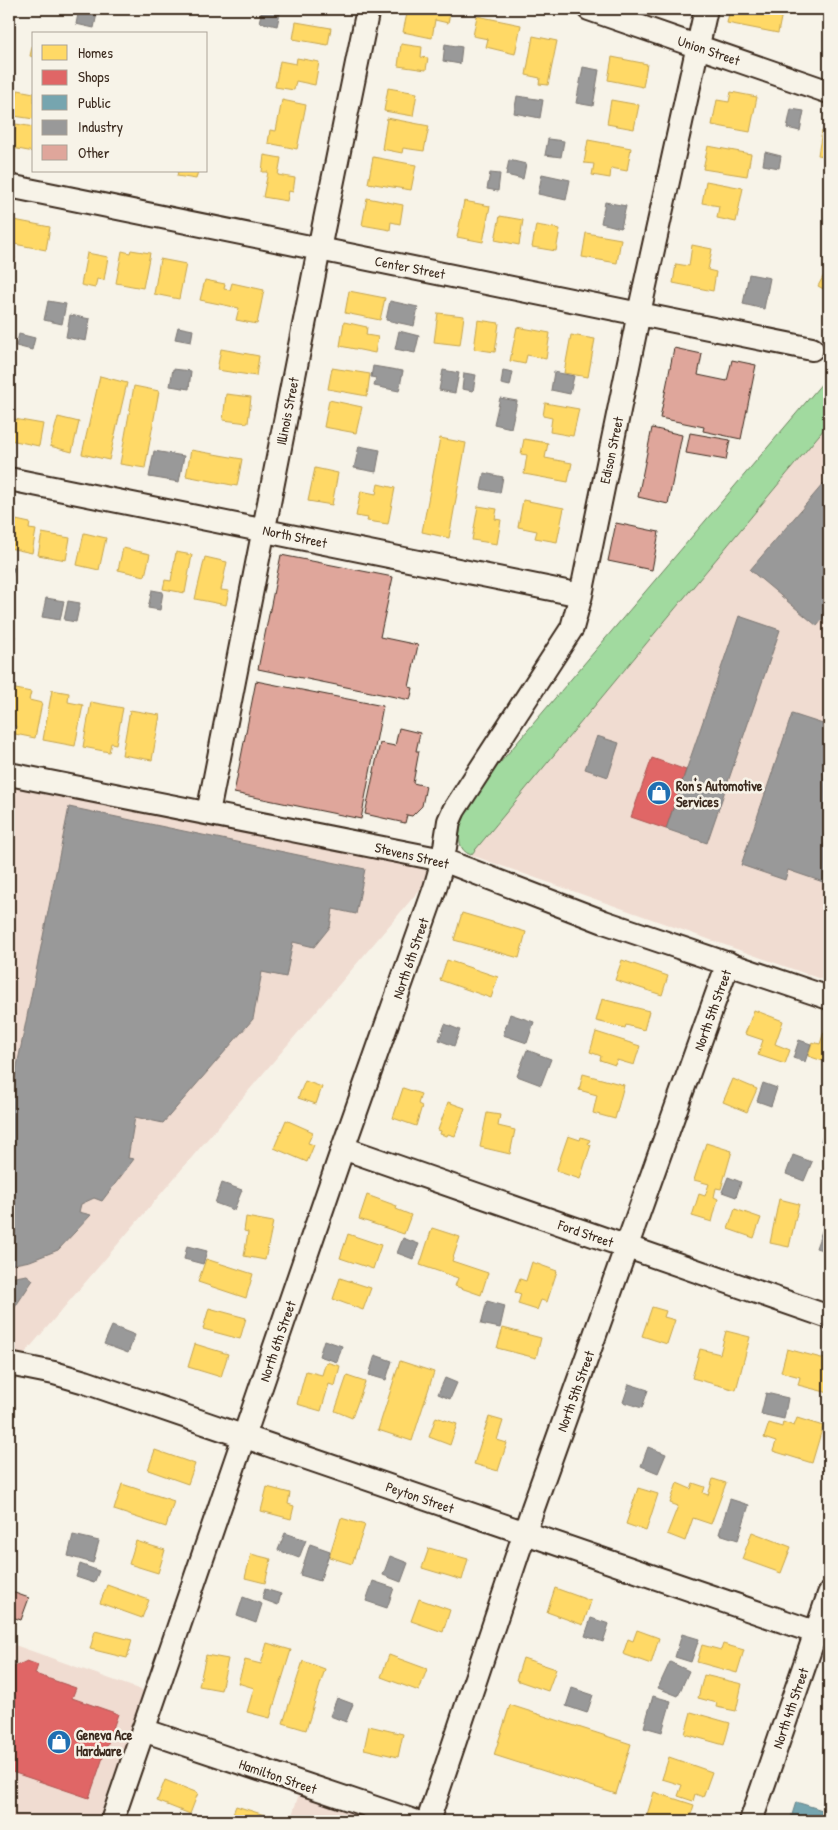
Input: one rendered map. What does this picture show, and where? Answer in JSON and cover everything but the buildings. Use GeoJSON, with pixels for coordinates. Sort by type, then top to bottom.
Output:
{"type":"FeatureCollection","features":[{"type":"Feature","properties":{"kind":"street","name":"Illinois Street"},"geometry":{"type":"LineString","coordinates":[[208,813],[318,248],[368,9]]}},
{"type":"Feature","properties":{"kind":"street","name":"Union Street"},"geometry":{"type":"LineString","coordinates":[[589,9],[829,92]]}},
{"type":"Feature","properties":{"kind":"street","name":"Edison Street"},"geometry":{"type":"LineString","coordinates":[[442,860],[449,821],[454,810],[572,628],[581,594],[639,313],[706,9]]}},
{"type":"Feature","properties":{"kind":"street","name":"Center Street"},"geometry":{"type":"LineString","coordinates":[[9,186],[812,349]]}},
{"type":"Feature","properties":{"kind":"street","name":"North Street"},"geometry":{"type":"LineString","coordinates":[[9,479],[581,594]]}},
{"type":"Feature","properties":{"kind":"street","name":"Stevens Street"},"geometry":{"type":"LineString","coordinates":[[9,774],[442,860],[604,922],[829,998]]}},
{"type":"Feature","properties":{"kind":"street","name":"North 6th Street"},"geometry":{"type":"LineString","coordinates":[[112,1821],[343,1148],[435,888],[442,860]]}},
{"type":"Feature","properties":{"kind":"street","name":"North 5th Street"},"geometry":{"type":"LineString","coordinates":[[428,1821],[524,1533],[728,963]]}},
{"type":"Feature","properties":{"kind":"street","name":"Ford Street"},"geometry":{"type":"LineString","coordinates":[[343,1148],[829,1317]]}},
{"type":"Feature","properties":{"kind":"street","name":"Peyton Street"},"geometry":{"type":"LineString","coordinates":[[9,1364],[54,1373],[85,1382],[822,1635]]}},
{"type":"Feature","properties":{"kind":"street","name":"North 4th Street"},"geometry":{"type":"LineString","coordinates":[[750,1821],[822,1635],[829,1594]]}},
{"type":"Feature","properties":{"kind":"street","name":"Hamilton Street"},"geometry":{"type":"LineString","coordinates":[[142,1730],[414,1821]]}},
{"type":"Feature","properties":{"kind":"shaded area"},"geometry":{"type":"Polygon","coordinates":[[[829,423],[829,982],[471,855],[829,423]]]}},
{"type":"Feature","properties":{"kind":"shaded area"},"geometry":{"type":"Polygon","coordinates":[[[9,786],[409,864],[434,873],[20,1359],[9,1357],[9,786]]]}},
{"type":"Feature","properties":{"kind":"shaded area"},"geometry":{"type":"Polygon","coordinates":[[[9,1643],[144,1691],[98,1821],[9,1821],[9,1643]]]}},
{"type":"Feature","properties":{"kind":"shaded area"},"geometry":{"type":"Polygon","coordinates":[[[301,1788],[408,1821],[290,1821],[301,1788]]]}},
{"type":"Feature","properties":{"kind":"green space"},"geometry":{"type":"Polygon","coordinates":[[[829,375],[829,423],[471,855],[464,850],[460,843],[461,825],[477,790],[829,375]]]}},
{"type":"Feature","properties":{"kind":"place","name":"Ron's Automotive Services"},"geometry":{"type":"Point","coordinates":[659,793]}},
{"type":"Feature","properties":{"kind":"place","name":"Geneva Ace Hardware"},"geometry":{"type":"Point","coordinates":[59,1742]}}]}
